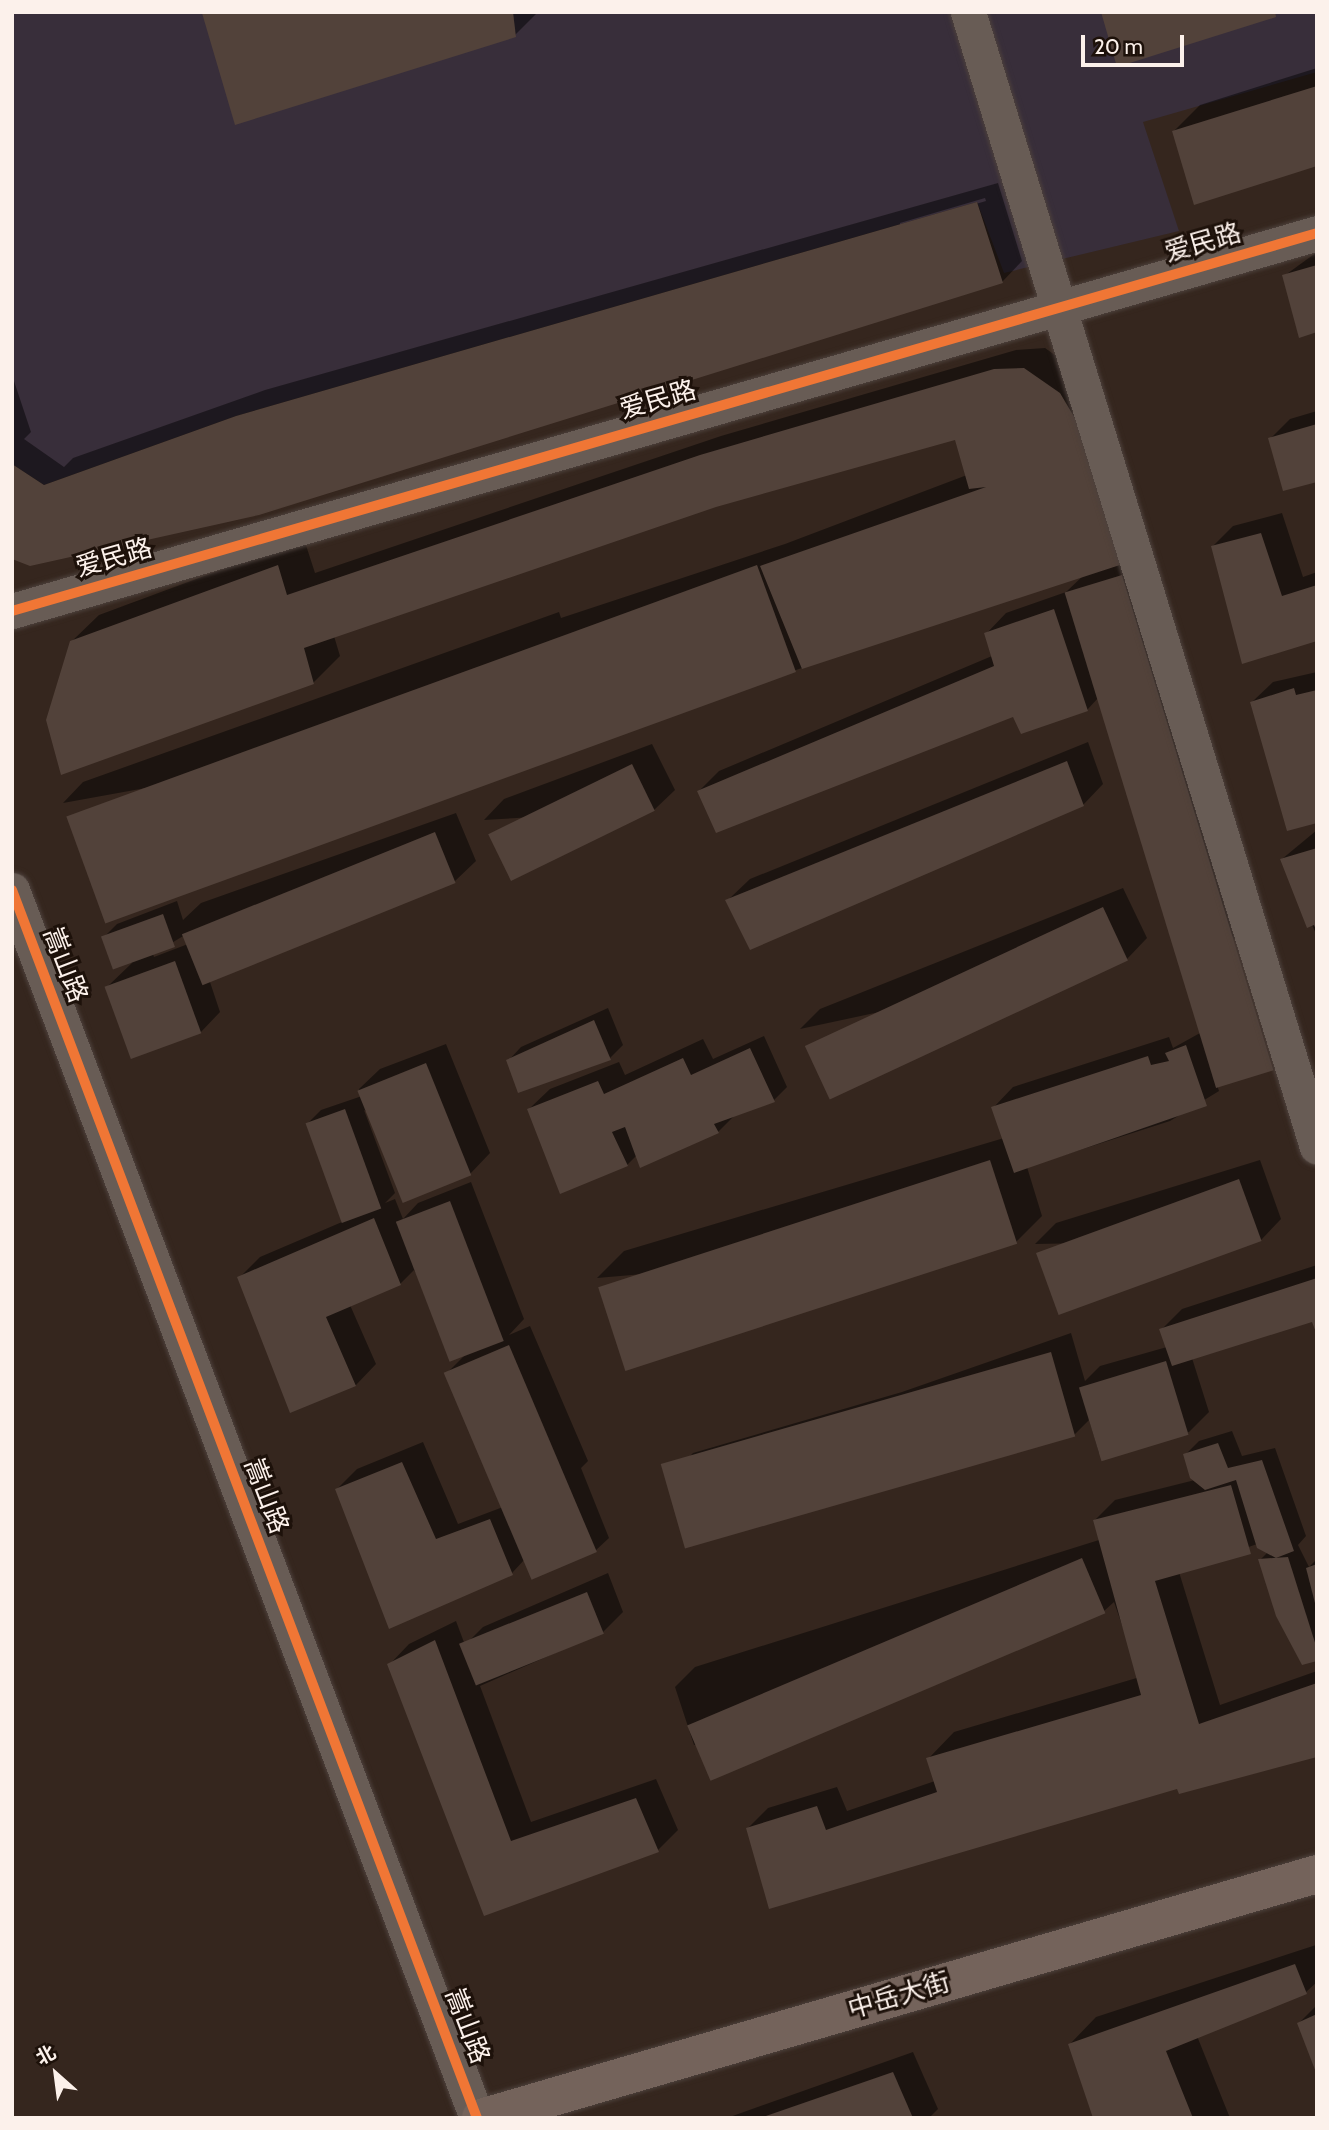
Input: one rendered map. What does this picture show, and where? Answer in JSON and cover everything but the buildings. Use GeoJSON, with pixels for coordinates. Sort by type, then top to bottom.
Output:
{"type":"FeatureCollection","features":[{"type":"Feature","properties":{"kind":"main road","name":"中岳大街"},"geometry":{"type":"LineString","coordinates":[[479,2118],[1317,1874]]}},
{"type":"Feature","properties":{"kind":"street"},"geometry":{"type":"LineString","coordinates":[[968,12],[1317,1147]]}},
{"type":"Feature","properties":{"kind":"street","name":"爱民路"},"geometry":{"type":"LineString","coordinates":[[12,611],[1317,233]]}},
{"type":"Feature","properties":{"kind":"street","name":"嵩山路"},"geometry":{"type":"LineString","coordinates":[[12,890],[479,2118]]}},
{"type":"Feature","properties":{"kind":"shaded area"},"geometry":{"type":"Polygon","coordinates":[[[12,12],[1317,12],[1317,72],[1143,122],[1179,231],[1004,273],[977,202],[236,416],[44,485],[12,464],[12,12]]]}},
{"type":"Feature","properties":{"kind":"cycle path"},"geometry":{"type":"LineString","coordinates":[[12,611],[1317,233]]}},
{"type":"Feature","properties":{"kind":"cycle path"},"geometry":{"type":"LineString","coordinates":[[12,890],[477,2118]]}}]}
